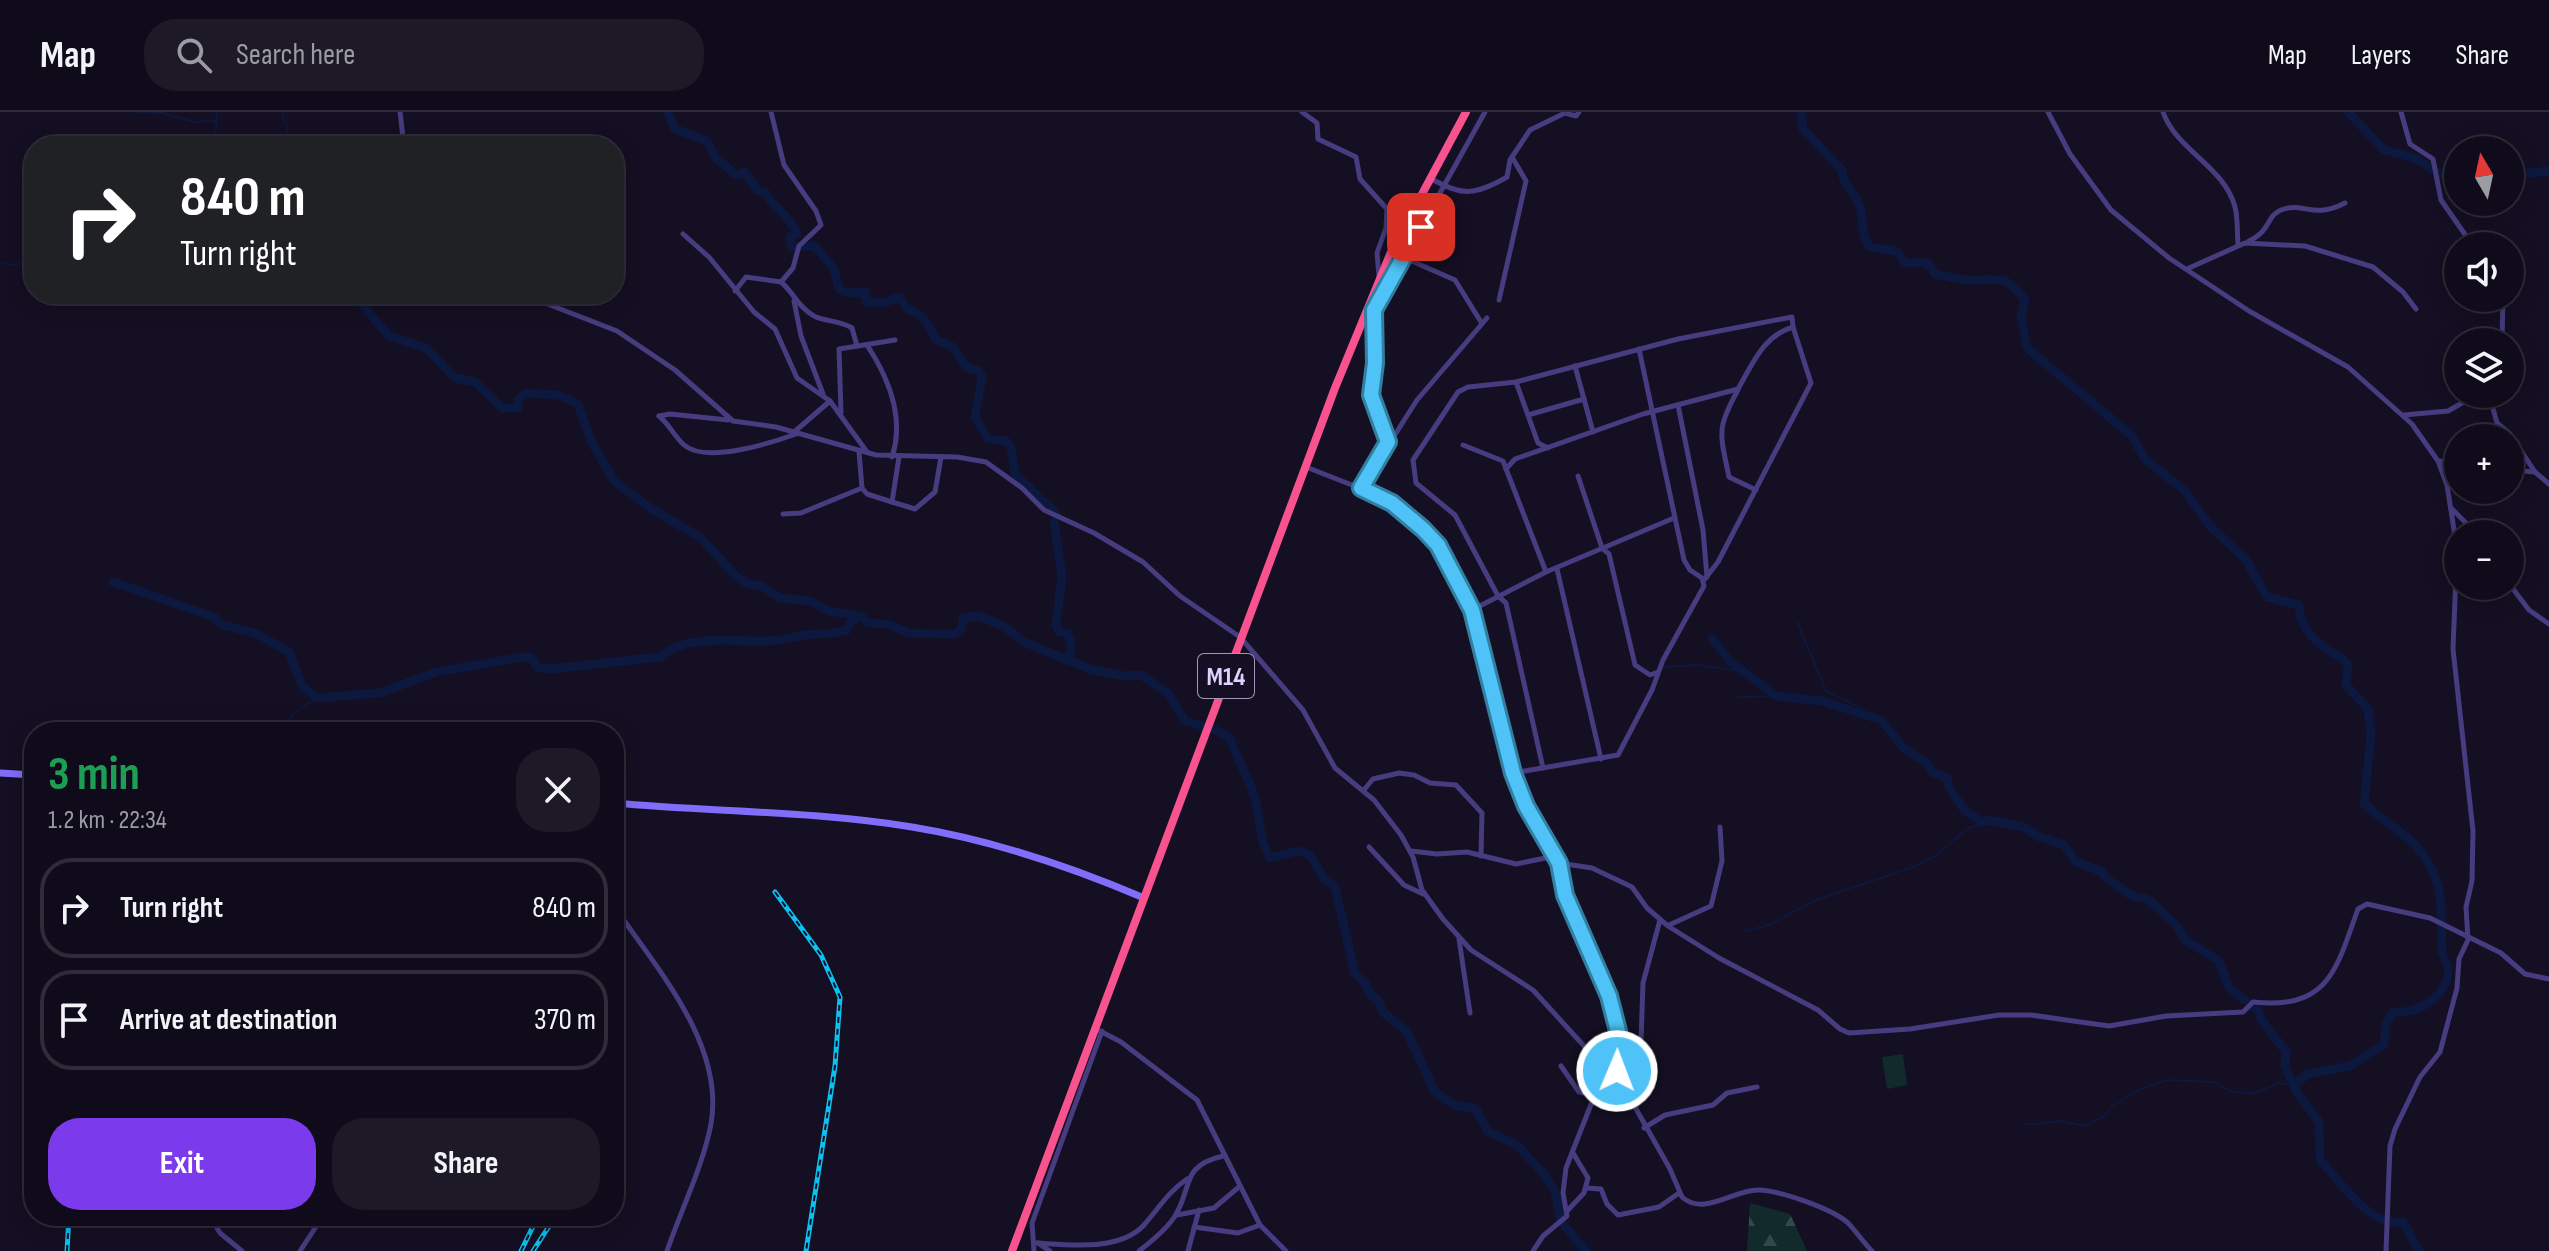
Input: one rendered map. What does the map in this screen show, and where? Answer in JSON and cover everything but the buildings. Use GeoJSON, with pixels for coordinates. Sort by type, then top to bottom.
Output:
{"type":"FeatureCollection","features":[{"type":"Feature","properties":{"kind":"highway","name":"M14"},"geometry":{"type":"LineString","coordinates":[[1012,1251],[1098,1030],[1305,466],[1391,252],[1466,112]]}},
{"type":"Feature","properties":{"kind":"street"},"geometry":{"type":"LineString","coordinates":[[400,112],[403,136]]}},
{"type":"Feature","properties":{"kind":"street"},"geometry":{"type":"LineString","coordinates":[[771,112],[784,165],[816,211],[821,225],[799,246],[793,268],[781,282]]}},
{"type":"Feature","properties":{"kind":"street"},"geometry":{"type":"LineString","coordinates":[[1302,112],[1317,123],[1318,139],[1356,157],[1360,179],[1385,204],[1388,221],[1377,253],[1379,281]]}},
{"type":"Feature","properties":{"kind":"street"},"geometry":{"type":"LineString","coordinates":[[1374,310],[1403,258],[1402,252],[1444,186],[1485,112]]}},
{"type":"Feature","properties":{"kind":"street"},"geometry":{"type":"LineString","coordinates":[[1430,177],[1461,192],[1485,191],[1507,177],[1512,157],[1530,130],[1565,113],[1576,116],[1579,112]]}},
{"type":"Feature","properties":{"kind":"street"},"geometry":{"type":"LineString","coordinates":[[2048,112],[2070,154],[2111,210],[2155,248],[2249,311],[2348,367],[2402,415],[2438,461],[2452,509],[2458,568],[2453,649],[2473,831],[2467,934],[2440,1052],[2420,1077],[2395,1129],[2388,1164],[2391,1185],[2386,1210],[2386,1251]]}},
{"type":"Feature","properties":{"kind":"street"},"geometry":{"type":"LineString","coordinates":[[2163,112],[2185,145],[2209,165],[2232,199],[2242,244]]}},
{"type":"Feature","properties":{"kind":"street"},"geometry":{"type":"LineString","coordinates":[[2401,112],[2410,144],[2433,159],[2435,179],[2445,207],[2463,232]]}},
{"type":"Feature","properties":{"kind":"street"},"geometry":{"type":"LineString","coordinates":[[1499,300],[1504,269],[1517,234],[1526,181],[1512,157]]}},
{"type":"Feature","properties":{"kind":"street"},"geometry":{"type":"LineString","coordinates":[[2188,269],[2265,233],[2273,215],[2283,210],[2323,213],[2345,203]]}},
{"type":"Feature","properties":{"kind":"street"},"geometry":{"type":"LineString","coordinates":[[683,234],[709,257],[735,291],[780,334],[797,378],[830,401],[869,454]]}},
{"type":"Feature","properties":{"kind":"street"},"geometry":{"type":"LineString","coordinates":[[2242,244],[2305,246],[2359,260],[2403,292],[2416,309]]}},
{"type":"Feature","properties":{"kind":"street"},"geometry":{"type":"LineString","coordinates":[[1361,488],[1388,442],[1484,320],[1455,280],[1391,252]]}},
{"type":"Feature","properties":{"kind":"street"},"geometry":{"type":"LineString","coordinates":[[735,291],[746,277],[781,282],[794,300],[814,316],[835,320],[852,328],[857,346]]}},
{"type":"Feature","properties":{"kind":"street"},"geometry":{"type":"LineString","coordinates":[[1375,292],[1375,363],[1371,395],[1388,442]]}},
{"type":"Feature","properties":{"kind":"street"},"geometry":{"type":"LineString","coordinates":[[794,300],[801,336],[824,395]]}},
{"type":"Feature","properties":{"kind":"street"},"geometry":{"type":"LineString","coordinates":[[548,304],[617,331],[681,375],[733,421]]}},
{"type":"Feature","properties":{"kind":"street"},"geometry":{"type":"LineString","coordinates":[[1513,773],[1601,759],[1618,755],[1658,672],[1695,608],[1706,578],[1756,490],[1812,380],[1792,317],[1639,349],[1516,382],[1468,387],[1458,392],[1411,467],[1416,483],[1448,509],[1463,527],[1498,596],[1506,603],[1543,768]]}},
{"type":"Feature","properties":{"kind":"street"},"geometry":{"type":"LineString","coordinates":[[1756,490],[1729,477],[1719,432],[1723,417],[1763,346],[1776,332],[1793,327]]}},
{"type":"Feature","properties":{"kind":"street"},"geometry":{"type":"LineString","coordinates":[[842,416],[839,402],[842,374],[837,355],[843,346],[895,340]]}},
{"type":"Feature","properties":{"kind":"street"},"geometry":{"type":"LineString","coordinates":[[867,345],[887,380],[894,405],[897,439],[892,502]]}},
{"type":"Feature","properties":{"kind":"street"},"geometry":{"type":"LineString","coordinates":[[1639,349],[1686,566],[1706,578]]}},
{"type":"Feature","properties":{"kind":"street"},"geometry":{"type":"LineString","coordinates":[[1575,366],[1593,432]]}},
{"type":"Feature","properties":{"kind":"street"},"geometry":{"type":"LineString","coordinates":[[1516,382],[1538,443],[1549,449]]}},
{"type":"Feature","properties":{"kind":"street"},"geometry":{"type":"LineString","coordinates":[[1463,445],[1497,457],[1515,459],[1652,411],[1738,389]]}},
{"type":"Feature","properties":{"kind":"street"},"geometry":{"type":"LineString","coordinates":[[1528,415],[1584,399]]}},
{"type":"Feature","properties":{"kind":"street"},"geometry":{"type":"LineString","coordinates":[[830,401],[795,433],[764,444],[706,453],[685,447],[659,416],[670,414],[733,421],[795,433],[869,454],[975,459],[994,466],[1044,510],[1094,533],[1143,562],[1187,601],[1240,637],[1303,710],[1335,768],[1379,807],[1411,851],[1424,894],[1458,938],[1471,950],[1533,990],[1605,1069]]}},
{"type":"Feature","properties":{"kind":"street"},"geometry":{"type":"LineString","coordinates":[[1678,405],[1703,530],[1706,578]]}},
{"type":"Feature","properties":{"kind":"street"},"geometry":{"type":"LineString","coordinates":[[2402,415],[2453,408]]}},
{"type":"Feature","properties":{"kind":"street"},"geometry":{"type":"LineString","coordinates":[[2493,408],[2497,423],[2510,434],[2535,472],[2549,484]]}},
{"type":"Feature","properties":{"kind":"street"},"geometry":{"type":"LineString","coordinates":[[1529,455],[1538,443]]}},
{"type":"Feature","properties":{"kind":"street"},"geometry":{"type":"LineString","coordinates":[[859,452],[862,488],[867,494],[915,509],[931,498],[939,477],[941,457]]}},
{"type":"Feature","properties":{"kind":"street"},"geometry":{"type":"LineString","coordinates":[[1497,457],[1506,469],[1546,572]]}},
{"type":"Feature","properties":{"kind":"street"},"geometry":{"type":"LineString","coordinates":[[1506,469],[1515,459]]}},
{"type":"Feature","properties":{"kind":"street"},"geometry":{"type":"LineString","coordinates":[[2438,461],[2444,462]]}},
{"type":"Feature","properties":{"kind":"street"},"geometry":{"type":"LineString","coordinates":[[1305,466],[1392,503],[1423,529],[1438,545],[1472,610],[1513,773],[1526,806],[1559,863],[1565,895],[1609,996],[1619,1035],[1618,1077],[1644,1128],[1670,1169],[1679,1193],[1690,1203],[1700,1205],[1749,1191],[1772,1192],[1823,1208],[1843,1219],[1872,1251]]}},
{"type":"Feature","properties":{"kind":"street"},"geometry":{"type":"LineString","coordinates":[[2524,471],[2535,472]]}},
{"type":"Feature","properties":{"kind":"street"},"geometry":{"type":"LineString","coordinates":[[1578,476],[1602,548],[1609,554],[1614,569],[1636,668],[1650,675],[1658,672]]}},
{"type":"Feature","properties":{"kind":"street"},"geometry":{"type":"LineString","coordinates":[[783,514],[801,513],[862,488]]}},
{"type":"Feature","properties":{"kind":"street"},"geometry":{"type":"LineString","coordinates":[[2452,509],[2463,520]]}},
{"type":"Feature","properties":{"kind":"street"},"geometry":{"type":"LineString","coordinates":[[1472,610],[1546,572],[1674,518]]}},
{"type":"Feature","properties":{"kind":"street"},"geometry":{"type":"LineString","coordinates":[[1557,569],[1603,753],[1601,759]]}},
{"type":"Feature","properties":{"kind":"street"},"geometry":{"type":"LineString","coordinates":[[2521,600],[2529,610],[2549,624]]}},
{"type":"Feature","properties":{"kind":"street"},"geometry":{"type":"LineString","coordinates":[[0,773],[24,774]]}},
{"type":"Feature","properties":{"kind":"street"},"geometry":{"type":"LineString","coordinates":[[1363,791],[1373,779],[1391,774],[1411,774],[1430,783],[1456,785],[1482,813],[1481,856]]}},
{"type":"Feature","properties":{"kind":"street"},"geometry":{"type":"LineString","coordinates":[[624,804],[807,815],[911,827],[973,839],[1054,862],[1144,898]]}},
{"type":"Feature","properties":{"kind":"street"},"geometry":{"type":"LineString","coordinates":[[1668,926],[1711,906],[1722,861],[1720,827]]}},
{"type":"Feature","properties":{"kind":"street"},"geometry":{"type":"LineString","coordinates":[[1369,847],[1404,885],[1424,894]]}},
{"type":"Feature","properties":{"kind":"street"},"geometry":{"type":"LineString","coordinates":[[1411,851],[1481,856],[1516,864],[1555,856]]}},
{"type":"Feature","properties":{"kind":"street"},"geometry":{"type":"LineString","coordinates":[[1559,863],[1592,868],[1632,887],[1668,926],[1719,958],[1818,1010],[1849,1033],[2023,1015],[2109,1026],[2175,1015],[2243,1012],[2253,1002],[2293,1002],[2310,997],[2327,983],[2358,909],[2364,904],[2394,907],[2467,934],[2501,953],[2525,974],[2549,979]]}},
{"type":"Feature","properties":{"kind":"street"},"geometry":{"type":"LineString","coordinates":[[1617,1053],[1627,1053],[1641,1041],[1643,983],[1660,920]]}},
{"type":"Feature","properties":{"kind":"street"},"geometry":{"type":"LineString","coordinates":[[624,921],[694,1024],[706,1053],[710,1127],[667,1251]]}},
{"type":"Feature","properties":{"kind":"street"},"geometry":{"type":"LineString","coordinates":[[1458,938],[1470,1013]]}},
{"type":"Feature","properties":{"kind":"street"},"geometry":{"type":"LineString","coordinates":[[1034,1251],[1032,1223],[1098,1030],[1177,1082],[1197,1100],[1210,1120],[1223,1156],[1260,1225],[1286,1251]]}},
{"type":"Feature","properties":{"kind":"street"},"geometry":{"type":"LineString","coordinates":[[1567,1212],[1563,1184],[1605,1069],[1617,1053]]}},
{"type":"Feature","properties":{"kind":"street"},"geometry":{"type":"LineString","coordinates":[[1561,1066],[1579,1092],[1596,1095]]}},
{"type":"Feature","properties":{"kind":"street"},"geometry":{"type":"LineString","coordinates":[[1644,1128],[1665,1115],[1713,1105],[1727,1093],[1757,1087]]}},
{"type":"Feature","properties":{"kind":"street"},"geometry":{"type":"LineString","coordinates":[[1533,1251],[1543,1236],[1567,1216],[1586,1188],[1588,1178],[1573,1153]]}},
{"type":"Feature","properties":{"kind":"street"},"geometry":{"type":"LineString","coordinates":[[1037,1243],[1123,1243],[1138,1233],[1175,1187],[1201,1164],[1223,1156]]}},
{"type":"Feature","properties":{"kind":"street"},"geometry":{"type":"LineString","coordinates":[[1142,1250],[1176,1215],[1187,1179]]}},
{"type":"Feature","properties":{"kind":"street"},"geometry":{"type":"LineString","coordinates":[[1176,1215],[1214,1208],[1240,1186]]}},
{"type":"Feature","properties":{"kind":"street"},"geometry":{"type":"LineString","coordinates":[[1586,1188],[1601,1189],[1607,1204],[1618,1215],[1659,1207],[1679,1193]]}},
{"type":"Feature","properties":{"kind":"street"},"geometry":{"type":"LineString","coordinates":[[1188,1251],[1199,1210]]}},
{"type":"Feature","properties":{"kind":"street"},"geometry":{"type":"LineString","coordinates":[[1022,1224],[1037,1243],[1050,1251]]}},
{"type":"Feature","properties":{"kind":"street"},"geometry":{"type":"LineString","coordinates":[[1194,1227],[1238,1233],[1260,1225]]}},
{"type":"Feature","properties":{"kind":"street"},"geometry":{"type":"LineString","coordinates":[[216,1226],[242,1251]]}},
{"type":"Feature","properties":{"kind":"street"},"geometry":{"type":"LineString","coordinates":[[300,1251],[316,1226]]}},
{"type":"Feature","properties":{"kind":"green space"},"geometry":{"type":"Polygon","coordinates":[[[1903,1054],[1907,1085],[1887,1089],[1882,1057],[1903,1054]]]}},
{"type":"Feature","properties":{"kind":"green space"},"geometry":{"type":"Polygon","coordinates":[[[1750,1203],[1790,1214],[1807,1251],[1747,1251],[1750,1203]]]}},
{"type":"Feature","properties":{"kind":"waterway"},"geometry":{"type":"LineString","coordinates":[[137,112],[163,113],[195,122],[216,121]]}},
{"type":"Feature","properties":{"kind":"waterway"},"geometry":{"type":"LineString","coordinates":[[215,136],[217,112]]}},
{"type":"Feature","properties":{"kind":"waterway"},"geometry":{"type":"LineString","coordinates":[[282,112],[287,127],[286,136]]}},
{"type":"Feature","properties":{"kind":"waterway"},"geometry":{"type":"LineString","coordinates":[[668,112],[675,129],[707,141],[715,157],[736,175],[744,172],[758,191],[765,192],[797,234],[790,237],[792,247],[815,246],[834,269],[839,289],[848,293],[865,292],[866,302],[883,303],[900,297],[907,309],[925,320],[935,339],[953,347],[967,368],[978,370],[982,377],[975,417],[988,439],[1006,441],[1011,448],[1015,474],[1056,513]]}},
{"type":"Feature","properties":{"kind":"waterway"},"geometry":{"type":"LineString","coordinates":[[1801,112],[1803,129],[1842,170],[1846,184],[1859,204],[1864,237],[1870,247],[1896,251],[1906,263],[1928,263],[1935,274],[1964,280],[2000,280],[2012,285],[2025,300],[2021,317],[2027,348],[2131,435],[2145,459],[2185,491],[2209,525],[2246,560],[2267,597],[2299,605],[2301,619],[2314,639],[2348,666],[2346,685],[2368,709],[2371,734],[2364,804],[2414,844],[2433,872],[2440,894],[2442,951],[2448,968],[2447,978],[2444,987],[2430,1002],[2412,1010],[2393,1012],[2386,1023],[2384,1044],[2350,1066],[2307,1074],[2295,1085]]}},
{"type":"Feature","properties":{"kind":"waterway"},"geometry":{"type":"LineString","coordinates":[[2348,112],[2384,150],[2415,158],[2444,175]]}},
{"type":"Feature","properties":{"kind":"waterway"},"geometry":{"type":"LineString","coordinates":[[2524,174],[2549,171]]}},
{"type":"Feature","properties":{"kind":"waterway"},"geometry":{"type":"LineString","coordinates":[[0,262],[14,265],[24,263]]}},
{"type":"Feature","properties":{"kind":"waterway"},"geometry":{"type":"LineString","coordinates":[[362,304],[389,336],[426,348],[455,378],[475,382],[502,408],[518,408],[518,400],[526,393],[558,395],[578,404],[591,441],[614,481],[647,506],[701,538],[736,576],[748,584],[762,586],[780,598],[811,601],[829,611],[861,616],[868,623],[887,624],[909,633],[955,634],[961,630],[963,618],[978,616],[1004,626],[1024,642],[1090,669],[1123,676],[1141,675],[1169,694],[1185,721],[1203,726]]}},
{"type":"Feature","properties":{"kind":"waterway"},"geometry":{"type":"LineString","coordinates":[[1054,522],[1062,576],[1056,625],[1059,632],[1068,633],[1071,643],[1069,661]]}},
{"type":"Feature","properties":{"kind":"waterway"},"geometry":{"type":"LineString","coordinates":[[113,582],[214,617],[222,625],[255,633],[289,652],[302,686],[317,698],[380,693],[436,672],[523,657],[531,657],[538,668],[551,669],[660,657],[671,649],[697,642],[772,641],[836,633],[847,630],[851,621],[861,616]]}},
{"type":"Feature","properties":{"kind":"waterway"},"geometry":{"type":"LineString","coordinates":[[1797,621],[1826,691],[1861,708],[1866,715]]}},
{"type":"Feature","properties":{"kind":"waterway"},"geometry":{"type":"LineString","coordinates":[[1712,639],[1731,662],[1776,696],[1822,701],[1881,720],[1904,748],[1928,764],[1932,772],[1947,778],[1949,788],[1965,811],[1983,823],[1988,820],[2024,827],[2039,837],[2064,845],[2076,862],[2103,872],[2105,877],[2132,896],[2148,899],[2178,927],[2185,940],[2219,961],[2229,988],[2259,1011],[2261,1019],[2286,1052],[2285,1066],[2297,1093],[2319,1122],[2320,1160],[2368,1211],[2391,1222],[2403,1222],[2419,1251]]}},
{"type":"Feature","properties":{"kind":"waterway"},"geometry":{"type":"LineString","coordinates":[[1662,667],[1697,665],[1749,672]]}},
{"type":"Feature","properties":{"kind":"waterway"},"geometry":{"type":"LineString","coordinates":[[1738,697],[1776,696]]}},
{"type":"Feature","properties":{"kind":"waterway"},"geometry":{"type":"LineString","coordinates":[[287,722],[295,712],[317,698]]}},
{"type":"Feature","properties":{"kind":"waterway"},"geometry":{"type":"LineString","coordinates":[[1214,729],[1230,738],[1251,788],[1263,843],[1270,858],[1298,851],[1310,855],[1324,878],[1335,887],[1355,974],[1366,984],[1371,996],[1378,1000],[1383,1012],[1407,1032],[1435,1092],[1454,1105],[1476,1109],[1488,1132],[1517,1145],[1555,1191],[1561,1222],[1586,1251]]}},
{"type":"Feature","properties":{"kind":"waterway"},"geometry":{"type":"LineString","coordinates":[[1746,931],[1769,925],[1816,900],[1916,866],[1937,855],[1965,830],[1983,823]]}},
{"type":"Feature","properties":{"kind":"waterway"},"geometry":{"type":"LineString","coordinates":[[2022,1125],[2061,1121],[2084,1126],[2105,1116],[2111,1107],[2141,1089],[2167,1080],[2214,1082],[2232,1092],[2254,1093],[2280,1083],[2295,1085]]}},
{"type":"Feature","properties":{"kind":"railway"},"geometry":{"type":"LineString","coordinates":[[775,892],[821,955],[840,997],[835,1066],[806,1251]]}},
{"type":"Feature","properties":{"kind":"railway"},"geometry":{"type":"LineString","coordinates":[[67,1251],[68,1226]]}},
{"type":"Feature","properties":{"kind":"railway"},"geometry":{"type":"LineString","coordinates":[[521,1251],[533,1226]]}},
{"type":"Feature","properties":{"kind":"railway"},"geometry":{"type":"LineString","coordinates":[[533,1251],[549,1226]]}},
{"type":"Feature","properties":{"kind":"route"},"geometry":{"type":"LineString","coordinates":[[1421,227],[1402,252],[1403,258],[1374,310],[1376,336],[1371,395],[1388,442],[1361,488],[1392,503],[1438,545],[1472,610],[1513,773],[1526,806],[1559,863],[1571,911],[1609,996],[1619,1035],[1617,1071]]}}]}
